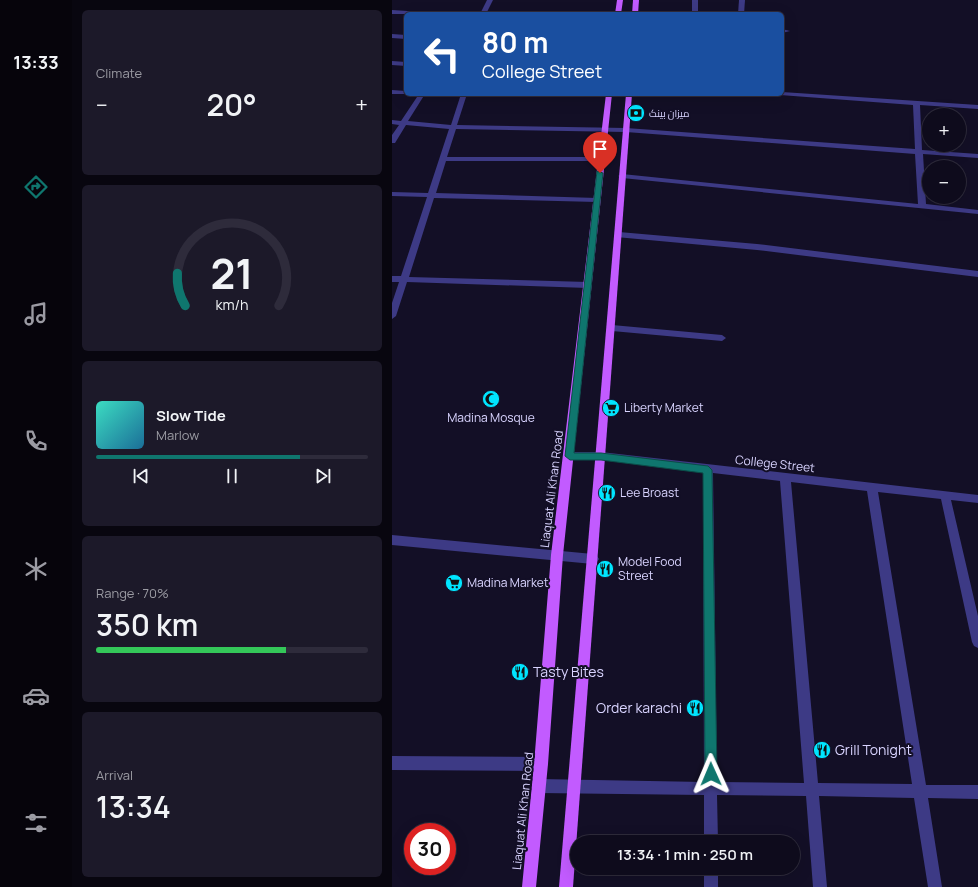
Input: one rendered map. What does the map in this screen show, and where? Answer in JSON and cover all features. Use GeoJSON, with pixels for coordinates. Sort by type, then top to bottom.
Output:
{"type":"FeatureCollection","features":[{"type":"Feature","properties":{"kind":"main road"},"geometry":{"type":"LineString","coordinates":[[618,12],[620,0]]}},
{"type":"Feature","properties":{"kind":"main road"},"geometry":{"type":"LineString","coordinates":[[635,12],[636,0]]}},
{"type":"Feature","properties":{"kind":"main road","name":"Liaquat Ali Khan Road"},"geometry":{"type":"LineString","coordinates":[[528,887],[541,764],[557,555],[570,456],[609,96]]}},
{"type":"Feature","properties":{"kind":"main road"},"geometry":{"type":"LineString","coordinates":[[566,887],[612,328],[629,96]]}},
{"type":"Feature","properties":{"kind":"street"},"geometry":{"type":"LineString","coordinates":[[484,12],[490,0]]}},
{"type":"Feature","properties":{"kind":"street"},"geometry":{"type":"LineString","coordinates":[[695,0],[695,12]]}},
{"type":"Feature","properties":{"kind":"street"},"geometry":{"type":"LineString","coordinates":[[741,12],[742,0]]}},
{"type":"Feature","properties":{"kind":"street"},"geometry":{"type":"LineString","coordinates":[[392,12],[404,13]]}},
{"type":"Feature","properties":{"kind":"street"},"geometry":{"type":"LineString","coordinates":[[392,36],[404,37]]}},
{"type":"Feature","properties":{"kind":"street"},"geometry":{"type":"LineString","coordinates":[[392,63],[404,64]]}},
{"type":"Feature","properties":{"kind":"street"},"geometry":{"type":"LineString","coordinates":[[392,92],[404,93]]}},
{"type":"Feature","properties":{"kind":"street"},"geometry":{"type":"LineString","coordinates":[[784,94],[978,107]]}},
{"type":"Feature","properties":{"kind":"street"},"geometry":{"type":"LineString","coordinates":[[392,141],[421,96]]}},
{"type":"Feature","properties":{"kind":"street"},"geometry":{"type":"LineString","coordinates":[[392,316],[463,96]]}},
{"type":"Feature","properties":{"kind":"street"},"geometry":{"type":"LineString","coordinates":[[916,103],[922,206]]}},
{"type":"Feature","properties":{"kind":"street"},"geometry":{"type":"LineString","coordinates":[[392,122],[453,127],[626,130],[978,156]]}},
{"type":"Feature","properties":{"kind":"street"},"geometry":{"type":"LineString","coordinates":[[443,158],[601,159]]}},
{"type":"Feature","properties":{"kind":"street"},"geometry":{"type":"LineString","coordinates":[[622,176],[978,212]]}},
{"type":"Feature","properties":{"kind":"street"},"geometry":{"type":"LineString","coordinates":[[392,194],[597,200]]}},
{"type":"Feature","properties":{"kind":"street"},"geometry":{"type":"LineString","coordinates":[[619,235],[757,247],[978,274]]}},
{"type":"Feature","properties":{"kind":"street"},"geometry":{"type":"LineString","coordinates":[[392,279],[588,285]]}},
{"type":"Feature","properties":{"kind":"street"},"geometry":{"type":"LineString","coordinates":[[612,328],[722,338]]}},
{"type":"Feature","properties":{"kind":"street","name":"College Street"},"geometry":{"type":"LineString","coordinates":[[570,456],[601,456],[708,470],[978,499]]}},
{"type":"Feature","properties":{"kind":"street"},"geometry":{"type":"LineString","coordinates":[[708,470],[711,835]]}},
{"type":"Feature","properties":{"kind":"street"},"geometry":{"type":"LineString","coordinates":[[785,478],[820,887]]}},
{"type":"Feature","properties":{"kind":"street"},"geometry":{"type":"LineString","coordinates":[[872,487],[935,887]]}},
{"type":"Feature","properties":{"kind":"street"},"geometry":{"type":"LineString","coordinates":[[945,495],[978,642]]}},
{"type":"Feature","properties":{"kind":"street"},"geometry":{"type":"LineString","coordinates":[[392,540],[593,559]]}},
{"type":"Feature","properties":{"kind":"street"},"geometry":{"type":"LineString","coordinates":[[392,763],[541,764]]}},
{"type":"Feature","properties":{"kind":"street"},"geometry":{"type":"LineString","coordinates":[[539,786],[711,790],[978,792]]}},
{"type":"Feature","properties":{"kind":"street"},"geometry":{"type":"LineString","coordinates":[[711,875],[711,887]]}},
{"type":"Feature","properties":{"kind":"place","name":"میزان بینک"},"geometry":{"type":"Point","coordinates":[636,113]}},
{"type":"Feature","properties":{"kind":"place","name":"Madina Mosque"},"geometry":{"type":"Point","coordinates":[491,399]}},
{"type":"Feature","properties":{"kind":"place","name":"Liberty Market"},"geometry":{"type":"Point","coordinates":[611,408]}},
{"type":"Feature","properties":{"kind":"place","name":"Lee Broast"},"geometry":{"type":"Point","coordinates":[607,493]}},
{"type":"Feature","properties":{"kind":"place","name":"Model Food Street"},"geometry":{"type":"Point","coordinates":[605,569]}},
{"type":"Feature","properties":{"kind":"place","name":"Madina Market"},"geometry":{"type":"Point","coordinates":[454,583]}},
{"type":"Feature","properties":{"kind":"place","name":"Tasty Bites"},"geometry":{"type":"Point","coordinates":[520,672]}},
{"type":"Feature","properties":{"kind":"place","name":"Order karachi"},"geometry":{"type":"Point","coordinates":[695,708]}},
{"type":"Feature","properties":{"kind":"place","name":"Grill Tonight"},"geometry":{"type":"Point","coordinates":[822,750]}},
{"type":"Feature","properties":{"kind":"route"},"geometry":{"type":"LineString","coordinates":[[600,173],[570,456],[601,456],[708,470],[711,774]]}}]}
